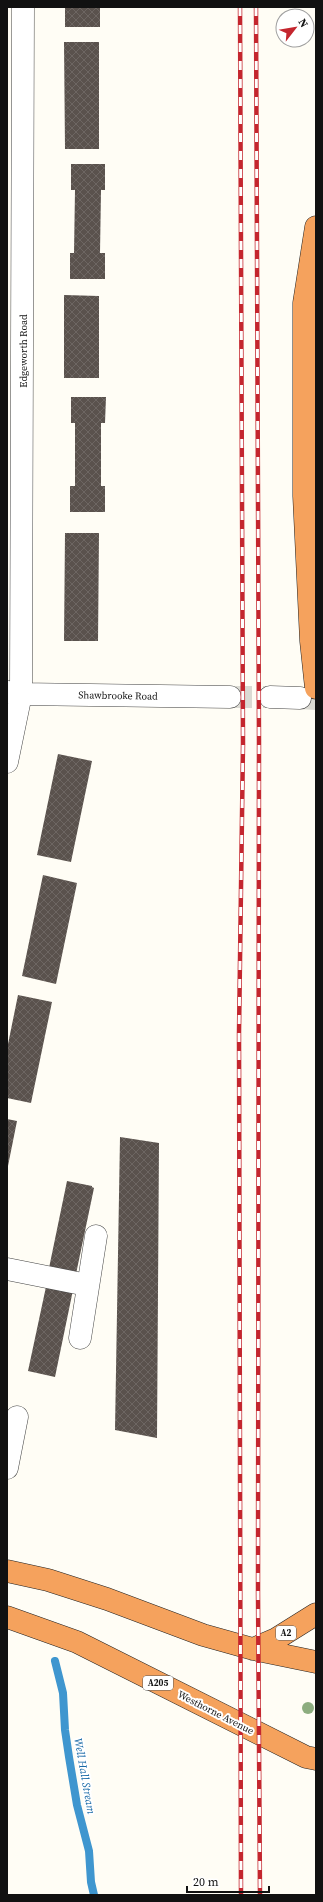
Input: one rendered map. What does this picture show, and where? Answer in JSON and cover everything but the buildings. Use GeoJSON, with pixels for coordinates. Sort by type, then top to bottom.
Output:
{"type":"FeatureCollection","features":[{"type":"Feature","properties":{"kind":"highway"},"geometry":{"type":"LineString","coordinates":[[308,693],[311,641],[304,496],[304,303],[316,227]]}},
{"type":"Feature","properties":{"kind":"highway"},"geometry":{"type":"LineString","coordinates":[[7,1571],[48,1580],[107,1599],[203,1635],[253,1649],[316,1662]]}},
{"type":"Feature","properties":{"kind":"highway","name":"A2"},"geometry":{"type":"LineString","coordinates":[[253,1649],[276,1639],[316,1614]]}},
{"type":"Feature","properties":{"kind":"highway","name":"Westhorne Avenue"},"geometry":{"type":"LineString","coordinates":[[7,1617],[77,1642],[313,1760]]}},
{"type":"Feature","properties":{"kind":"street","name":"Edgeworth Road"},"geometry":{"type":"LineString","coordinates":[[7,762],[14,693],[15,336],[23,7]]}},
{"type":"Feature","properties":{"kind":"street","name":"Shawbrooke Road"},"geometry":{"type":"LineString","coordinates":[[14,693],[230,697]]}},
{"type":"Feature","properties":{"kind":"street"},"geometry":{"type":"LineString","coordinates":[[270,697],[308,693]]}},
{"type":"Feature","properties":{"kind":"street"},"geometry":{"type":"LineString","coordinates":[[80,1338],[87,1285],[96,1236]]}},
{"type":"Feature","properties":{"kind":"street"},"geometry":{"type":"LineString","coordinates":[[7,1269],[87,1285]]}},
{"type":"Feature","properties":{"kind":"street"},"geometry":{"type":"LineString","coordinates":[[7,1468],[17,1417]]}},
{"type":"Feature","properties":{"kind":"waterway","name":"Well Hall Stream"},"geometry":{"type":"LineString","coordinates":[[55,1661],[63,1693],[65,1730],[69,1757],[77,1805],[89,1851],[91,1882],[94,1895]]}},
{"type":"Feature","properties":{"kind":"tunnel"},"geometry":{"type":"LineString","coordinates":[[230,697],[270,697]]}},
{"type":"Feature","properties":{"kind":"tunnel"},"geometry":{"type":"LineString","coordinates":[[300,698],[316,699]]}},
{"type":"Feature","properties":{"kind":"railway"},"geometry":{"type":"LineString","coordinates":[[240,7],[243,744],[239,1033],[241,1895]]}},
{"type":"Feature","properties":{"kind":"railway"},"geometry":{"type":"LineString","coordinates":[[256,7],[259,742],[258,1593],[260,1895]]}}]}
